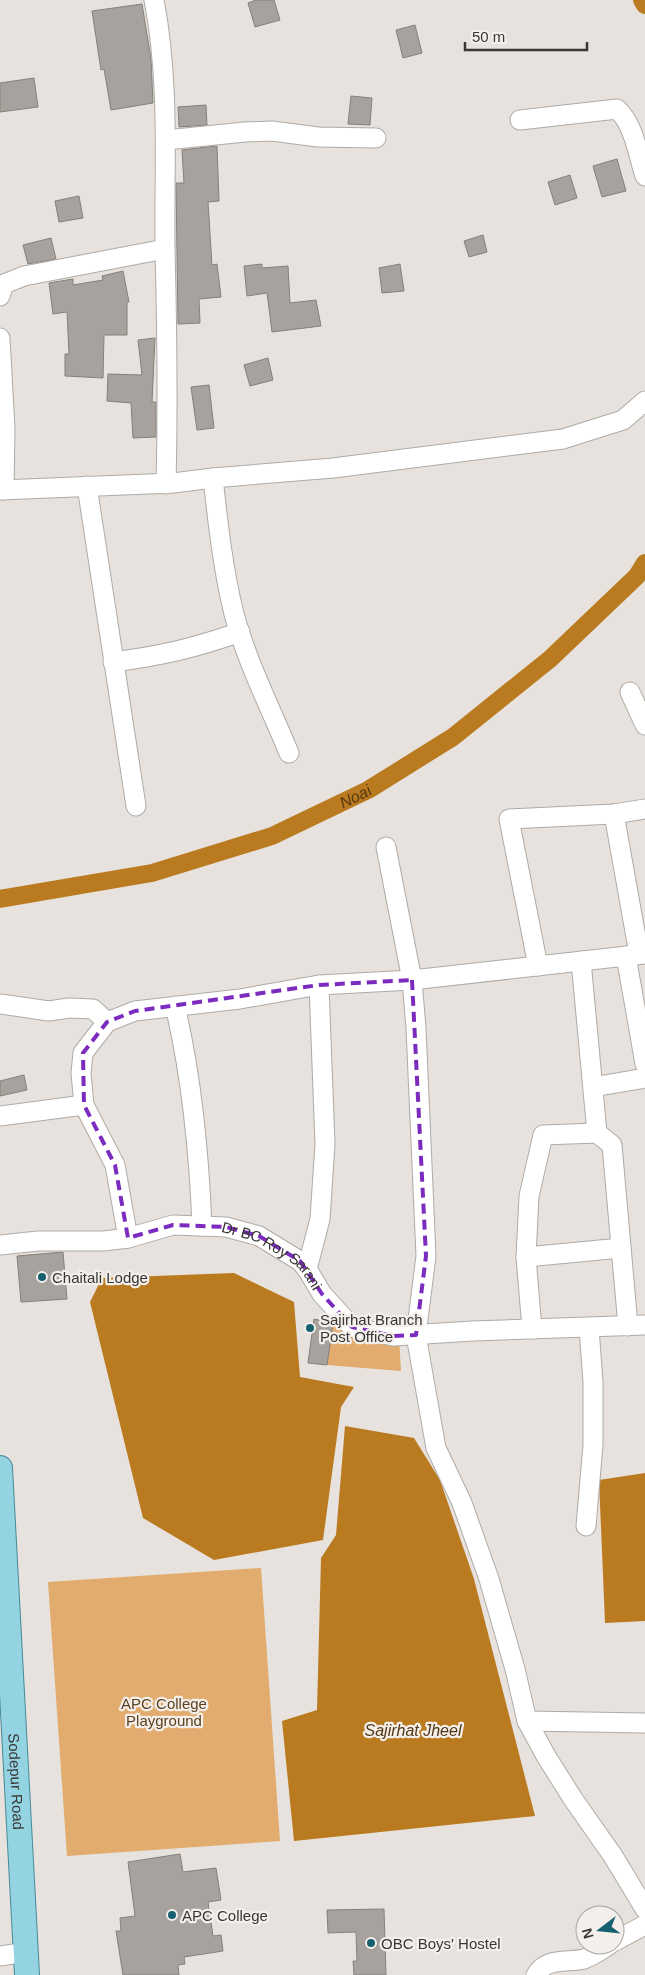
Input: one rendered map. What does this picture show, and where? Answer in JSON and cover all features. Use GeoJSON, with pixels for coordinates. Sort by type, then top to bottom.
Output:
{"type":"FeatureCollection","features":[{"type":"Feature","properties":{"kind":"main road","name":"Sodepur Road"},"geometry":{"type":"LineString","coordinates":[[0,1468],[6,1698],[27,1964]]}},
{"type":"Feature","properties":{"kind":"street"},"geometry":{"type":"LineString","coordinates":[[154,0],[162,69],[166,140],[165,249],[168,403],[166,484]]}},
{"type":"Feature","properties":{"kind":"street"},"geometry":{"type":"LineString","coordinates":[[520,120],[617,109],[623,114],[631,131],[645,176]]}},
{"type":"Feature","properties":{"kind":"street"},"geometry":{"type":"LineString","coordinates":[[166,140],[272,131],[318,137],[376,138]]}},
{"type":"Feature","properties":{"kind":"street"},"geometry":{"type":"LineString","coordinates":[[0,296],[4,284],[24,276],[165,249]]}},
{"type":"Feature","properties":{"kind":"street"},"geometry":{"type":"LineString","coordinates":[[0,338],[6,428],[2,490],[166,484],[213,478],[334,468],[563,439],[623,420],[645,401]]}},
{"type":"Feature","properties":{"kind":"street"},"geometry":{"type":"LineString","coordinates":[[213,478],[226,578],[240,632],[289,753]]}},
{"type":"Feature","properties":{"kind":"street"},"geometry":{"type":"LineString","coordinates":[[87,486],[136,806]]}},
{"type":"Feature","properties":{"kind":"street"},"geometry":{"type":"LineString","coordinates":[[113,662],[180,651],[240,632]]}},
{"type":"Feature","properties":{"kind":"street"},"geometry":{"type":"LineString","coordinates":[[630,692],[645,725]]}},
{"type":"Feature","properties":{"kind":"street"},"geometry":{"type":"LineString","coordinates":[[538,966],[509,819],[614,814],[645,809]]}},
{"type":"Feature","properties":{"kind":"street"},"geometry":{"type":"LineString","coordinates":[[614,814],[636,955],[645,1064]]}},
{"type":"Feature","properties":{"kind":"street"},"geometry":{"type":"LineString","coordinates":[[386,847],[412,980],[416,1028],[426,1256],[416,1335],[436,1448],[462,1503],[489,1579],[515,1669],[527,1720],[568,1792],[613,1856],[645,1908]]}},
{"type":"Feature","properties":{"kind":"street"},"geometry":{"type":"LineString","coordinates":[[128,1238],[115,1165],[84,1104],[81,1073],[83,1053],[107,1022],[135,1011],[240,999],[319,984],[412,980],[636,955]]}},
{"type":"Feature","properties":{"kind":"street"},"geometry":{"type":"LineString","coordinates":[[581,961],[597,1133]]}},
{"type":"Feature","properties":{"kind":"street"},"geometry":{"type":"LineString","coordinates":[[307,1269],[320,1218],[325,1144],[319,984]]}},
{"type":"Feature","properties":{"kind":"street"},"geometry":{"type":"LineString","coordinates":[[0,1004],[49,1011],[70,1008],[93,1009],[107,1022]]}},
{"type":"Feature","properties":{"kind":"street"},"geometry":{"type":"LineString","coordinates":[[175,1006],[185,1047],[195,1129],[202,1226]]}},
{"type":"Feature","properties":{"kind":"street"},"geometry":{"type":"LineString","coordinates":[[593,1087],[645,1078]]}},
{"type":"Feature","properties":{"kind":"street"},"geometry":{"type":"LineString","coordinates":[[0,1116],[84,1104]]}},
{"type":"Feature","properties":{"kind":"street"},"geometry":{"type":"LineString","coordinates":[[532,1329],[526,1257],[529,1196],[543,1135],[597,1133],[612,1145],[621,1248],[636,1325]]}},
{"type":"Feature","properties":{"kind":"street","name":"Dr BC Roy Sarani"},"geometry":{"type":"LineString","coordinates":[[0,1245],[38,1241],[104,1241],[128,1238],[173,1225],[226,1227],[259,1236],[300,1261],[322,1294],[352,1327],[393,1336],[636,1325]]}},
{"type":"Feature","properties":{"kind":"street"},"geometry":{"type":"LineString","coordinates":[[526,1257],[621,1248]]}},
{"type":"Feature","properties":{"kind":"street"},"geometry":{"type":"LineString","coordinates":[[586,1526],[593,1445],[593,1382],[589,1328]]}},
{"type":"Feature","properties":{"kind":"street"},"geometry":{"type":"LineString","coordinates":[[527,1720],[645,1723]]}},
{"type":"Feature","properties":{"kind":"street"},"geometry":{"type":"LineString","coordinates":[[625,1936],[645,1925]]}},
{"type":"Feature","properties":{"kind":"street"},"geometry":{"type":"LineString","coordinates":[[542,1972],[591,1955]]}},
{"type":"Feature","properties":{"kind":"street"},"geometry":{"type":"LineString","coordinates":[[0,1956],[27,1964]]}},
{"type":"Feature","properties":{"kind":"highlighted area"},"geometry":{"type":"Polygon","coordinates":[[[412,980],[426,1256],[416,1335],[393,1336],[352,1327],[322,1294],[300,1261],[259,1236],[226,1227],[173,1225],[128,1238],[115,1165],[84,1105],[83,1053],[107,1022],[135,1011],[319,985],[412,980]]]}},
{"type":"Feature","properties":{"kind":"green space"},"geometry":{"type":"Polygon","coordinates":[[[333,1322],[351,1328],[399,1338],[401,1371],[327,1365],[333,1322]]]}},
{"type":"Feature","properties":{"kind":"green space","name":"APC College Playground"},"geometry":{"type":"Polygon","coordinates":[[[261,1568],[280,1841],[67,1856],[48,1582],[261,1568]]]}},
{"type":"Feature","properties":{"kind":"water"},"geometry":{"type":"Polygon","coordinates":[[[234,1273],[294,1302],[300,1377],[354,1387],[341,1407],[323,1540],[214,1560],[143,1518],[90,1302],[102,1278],[234,1273]]]}},
{"type":"Feature","properties":{"kind":"water","name":"Sajirhat Jheel"},"geometry":{"type":"Polygon","coordinates":[[[345,1426],[414,1438],[440,1480],[474,1579],[535,1816],[294,1841],[282,1721],[317,1710],[321,1558],[336,1535],[345,1426]]]}},
{"type":"Feature","properties":{"kind":"water"},"geometry":{"type":"Polygon","coordinates":[[[645,1473],[645,1621],[605,1623],[599,1480],[645,1473]]]}},
{"type":"Feature","properties":{"kind":"building"},"geometry":{"type":"Polygon","coordinates":[[[256,0],[274,0],[280,20],[255,27],[248,3],[256,0]]]}},
{"type":"Feature","properties":{"kind":"building"},"geometry":{"type":"Polygon","coordinates":[[[142,4],[151,59],[153,103],[111,110],[104,69],[101,70],[92,11],[142,4]]]}},
{"type":"Feature","properties":{"kind":"building"},"geometry":{"type":"Polygon","coordinates":[[[415,25],[422,53],[403,58],[396,30],[415,25]]]}},
{"type":"Feature","properties":{"kind":"building"},"geometry":{"type":"Polygon","coordinates":[[[34,78],[38,107],[0,112],[0,83],[34,78]]]}},
{"type":"Feature","properties":{"kind":"building"},"geometry":{"type":"Polygon","coordinates":[[[351,96],[372,98],[370,125],[348,124],[351,96]]]}},
{"type":"Feature","properties":{"kind":"building"},"geometry":{"type":"Polygon","coordinates":[[[206,105],[207,125],[179,127],[178,107],[206,105]]]}},
{"type":"Feature","properties":{"kind":"building"},"geometry":{"type":"Polygon","coordinates":[[[217,146],[219,201],[208,202],[212,265],[217,264],[221,297],[199,299],[200,323],[178,324],[176,183],[184,183],[182,150],[217,146]]]}},
{"type":"Feature","properties":{"kind":"building"},"geometry":{"type":"Polygon","coordinates":[[[617,159],[626,191],[602,197],[593,166],[617,159]]]}},
{"type":"Feature","properties":{"kind":"building"},"geometry":{"type":"Polygon","coordinates":[[[570,175],[577,198],[555,205],[548,182],[570,175]]]}},
{"type":"Feature","properties":{"kind":"building"},"geometry":{"type":"Polygon","coordinates":[[[79,196],[83,218],[59,222],[55,201],[79,196]]]}},
{"type":"Feature","properties":{"kind":"building"},"geometry":{"type":"Polygon","coordinates":[[[483,235],[487,252],[469,257],[464,241],[483,235]]]}},
{"type":"Feature","properties":{"kind":"building"},"geometry":{"type":"Polygon","coordinates":[[[51,238],[56,259],[28,264],[23,245],[51,238]]]}},
{"type":"Feature","properties":{"kind":"building"},"geometry":{"type":"Polygon","coordinates":[[[262,264],[262,268],[288,266],[290,303],[316,300],[321,326],[272,332],[267,293],[247,296],[244,266],[262,264]]]}},
{"type":"Feature","properties":{"kind":"building"},"geometry":{"type":"Polygon","coordinates":[[[400,264],[404,291],[382,293],[379,268],[400,264]]]}},
{"type":"Feature","properties":{"kind":"building"},"geometry":{"type":"Polygon","coordinates":[[[123,271],[129,302],[127,302],[127,335],[104,335],[103,378],[65,376],[65,354],[69,354],[67,312],[53,314],[49,283],[73,279],[73,285],[103,280],[102,276],[123,271]]]}},
{"type":"Feature","properties":{"kind":"building"},"geometry":{"type":"Polygon","coordinates":[[[155,338],[152,402],[156,402],[156,437],[133,438],[131,403],[107,401],[108,374],[142,375],[138,340],[155,338]]]}},
{"type":"Feature","properties":{"kind":"building"},"geometry":{"type":"Polygon","coordinates":[[[268,358],[273,380],[250,386],[244,365],[268,358]]]}},
{"type":"Feature","properties":{"kind":"building"},"geometry":{"type":"Polygon","coordinates":[[[209,385],[214,428],[197,430],[191,387],[209,385]]]}},
{"type":"Feature","properties":{"kind":"building"},"geometry":{"type":"Polygon","coordinates":[[[24,1075],[27,1090],[0,1096],[0,1081],[24,1075]]]}},
{"type":"Feature","properties":{"kind":"building","name":"Chaitali Lodge"},"geometry":{"type":"Polygon","coordinates":[[[63,1252],[67,1299],[21,1302],[17,1256],[63,1252]]]}},
{"type":"Feature","properties":{"kind":"building"},"geometry":{"type":"Polygon","coordinates":[[[314,1319],[333,1323],[327,1365],[308,1363],[314,1319]]]}},
{"type":"Feature","properties":{"kind":"building","name":"APC College"},"geometry":{"type":"Polygon","coordinates":[[[180,1854],[183,1872],[216,1868],[221,1900],[208,1902],[213,1936],[221,1935],[223,1951],[184,1957],[185,1964],[178,1965],[179,1975],[123,1975],[116,1931],[121,1931],[120,1918],[135,1916],[128,1862],[180,1854]]]}},
{"type":"Feature","properties":{"kind":"building","name":"OBC Boys' Hostel"},"geometry":{"type":"Polygon","coordinates":[[[384,1909],[386,1975],[354,1975],[353,1961],[357,1961],[356,1932],[328,1933],[327,1910],[384,1909]]]}},
{"type":"Feature","properties":{"kind":"waterway","name":"Noai"},"geometry":{"type":"LineString","coordinates":[[642,0],[645,5]]}},
{"type":"Feature","properties":{"kind":"waterway","name":"Noai"},"geometry":{"type":"LineString","coordinates":[[0,899],[152,873],[272,836],[368,790],[453,737],[550,659],[637,576],[645,563]]}},
{"type":"Feature","properties":{"kind":"place","name":"Chaitali Lodge"},"geometry":{"type":"Point","coordinates":[42,1277]}},
{"type":"Feature","properties":{"kind":"place","name":"Sajirhat Branch Post Office"},"geometry":{"type":"Point","coordinates":[310,1328]}},
{"type":"Feature","properties":{"kind":"place","name":"APC College"},"geometry":{"type":"Point","coordinates":[172,1915]}},
{"type":"Feature","properties":{"kind":"place","name":"OBC Boys' Hostel"},"geometry":{"type":"Point","coordinates":[371,1943]}}]}
